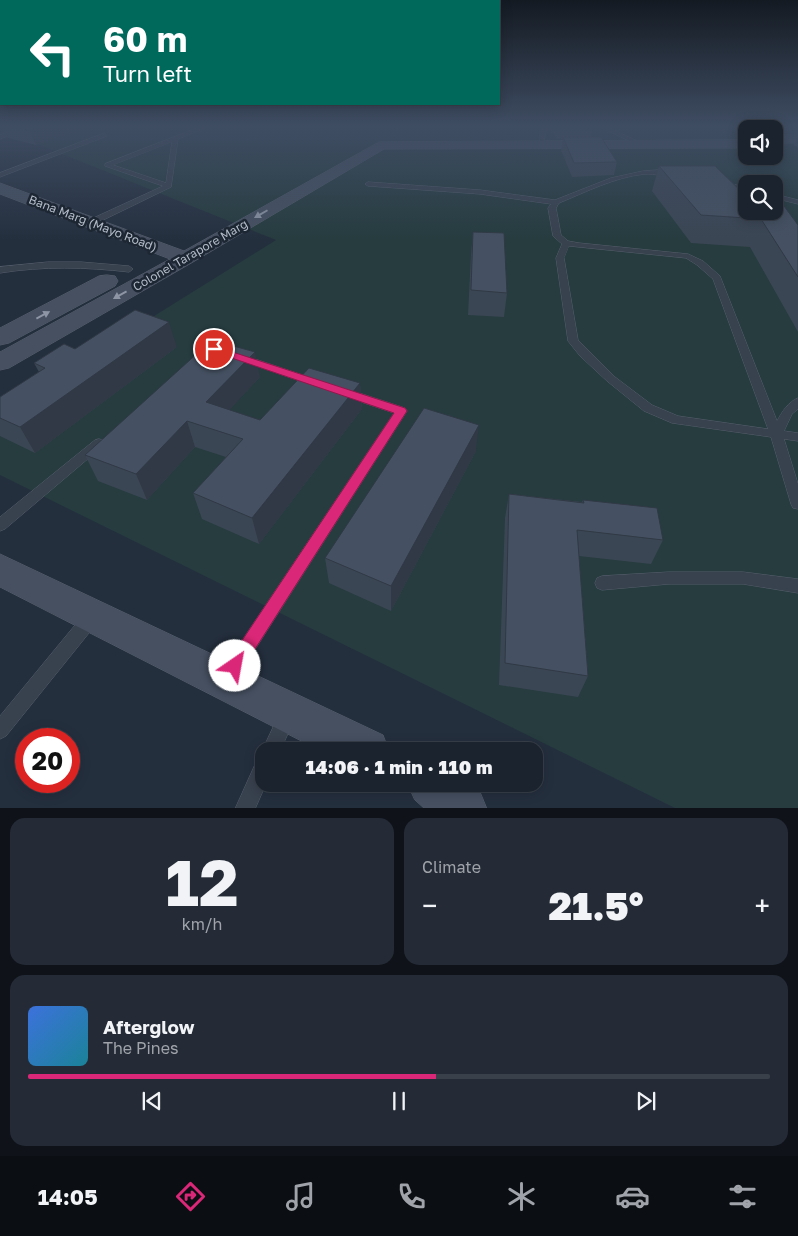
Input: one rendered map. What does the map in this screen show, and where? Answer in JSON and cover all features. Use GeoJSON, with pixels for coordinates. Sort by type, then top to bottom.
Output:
{"type":"FeatureCollection","features":[{"type":"Feature","properties":{"kind":"street","name":"Colonel Tarapore Marg"},"geometry":{"type":"LineString","coordinates":[[0,338],[128,269],[333,164]]}},
{"type":"Feature","properties":{"kind":"street","name":"Colonel Tarapore Marg"},"geometry":{"type":"LineString","coordinates":[[0,362],[186,258],[341,164]]}},
{"type":"Feature","properties":{"kind":"street","name":"Bana Marg (Mayo Road)"},"geometry":{"type":"LineString","coordinates":[[0,188],[186,258]]}},
{"type":"Feature","properties":{"kind":"street"},"geometry":{"type":"LineString","coordinates":[[0,570],[348,742]]}},
{"type":"Feature","properties":{"kind":"street"},"geometry":{"type":"LineString","coordinates":[[442,792],[463,808]]}},
{"type":"Feature","properties":{"kind":"lane"},"geometry":{"type":"LineString","coordinates":[[0,174],[28,164]]}},
{"type":"Feature","properties":{"kind":"lane"},"geometry":{"type":"LineString","coordinates":[[110,164],[107,165],[169,186]]}},
{"type":"Feature","properties":{"kind":"lane"},"geometry":{"type":"LineString","coordinates":[[169,186],[172,164]]}},
{"type":"Feature","properties":{"kind":"lane"},"geometry":{"type":"LineString","coordinates":[[368,184],[480,192],[556,202],[626,176],[646,171],[681,175]]}},
{"type":"Feature","properties":{"kind":"lane"},"geometry":{"type":"LineString","coordinates":[[713,182],[738,188]]}},
{"type":"Feature","properties":{"kind":"lane"},"geometry":{"type":"LineString","coordinates":[[92,222],[169,186]]}},
{"type":"Feature","properties":{"kind":"lane"},"geometry":{"type":"LineString","coordinates":[[783,198],[798,202]]}},
{"type":"Feature","properties":{"kind":"lane"},"geometry":{"type":"LineString","coordinates":[[556,202],[552,208],[557,236],[566,243],[688,256],[700,263],[717,278],[776,434],[798,504]]}},
{"type":"Feature","properties":{"kind":"lane"},"geometry":{"type":"LineString","coordinates":[[566,243],[560,258],[573,341],[611,379],[648,408],[676,420],[798,437]]}},
{"type":"Feature","properties":{"kind":"lane"},"geometry":{"type":"LineString","coordinates":[[0,270],[52,264],[98,265],[128,269]]}},
{"type":"Feature","properties":{"kind":"lane"},"geometry":{"type":"LineString","coordinates":[[225,681],[401,411],[233,355]]}},
{"type":"Feature","properties":{"kind":"lane"},"geometry":{"type":"LineString","coordinates":[[776,434],[788,412],[798,402]]}},
{"type":"Feature","properties":{"kind":"lane"},"geometry":{"type":"LineString","coordinates":[[0,524],[108,436]]}},
{"type":"Feature","properties":{"kind":"lane"},"geometry":{"type":"LineString","coordinates":[[602,583],[669,578],[743,578],[798,586]]}},
{"type":"Feature","properties":{"kind":"lane"},"geometry":{"type":"LineString","coordinates":[[0,730],[92,616]]}},
{"type":"Feature","properties":{"kind":"lane"},"geometry":{"type":"LineString","coordinates":[[275,742],[288,713]]}},
{"type":"Feature","properties":{"kind":"lane"},"geometry":{"type":"LineString","coordinates":[[245,808],[255,786]]}},
{"type":"Feature","properties":{"kind":"green space"},"geometry":{"type":"Polygon","coordinates":[[[86,164],[798,164],[798,808],[675,808],[0,475],[0,412],[276,240],[86,164]]]}},
{"type":"Feature","properties":{"kind":"building"},"geometry":{"type":"Polygon","coordinates":[[[659,166],[715,166],[738,188],[738,217],[701,215],[659,166]]]}},
{"type":"Feature","properties":{"kind":"building"},"geometry":{"type":"Polygon","coordinates":[[[783,206],[798,225],[798,277],[762,220],[783,220],[783,206]]]}},
{"type":"Feature","properties":{"kind":"building"},"geometry":{"type":"Polygon","coordinates":[[[473,232],[504,233],[507,293],[471,290],[473,232]]]}},
{"type":"Feature","properties":{"kind":"building"},"geometry":{"type":"Polygon","coordinates":[[[135,310],[169,322],[20,427],[0,418],[0,397],[45,368],[34,363],[64,344],[75,349],[135,310]]]}},
{"type":"Feature","properties":{"kind":"building"},"geometry":{"type":"Polygon","coordinates":[[[212,340],[255,352],[206,402],[260,420],[309,368],[360,383],[252,518],[193,493],[243,439],[187,421],[136,474],[85,455],[212,340]]]}},
{"type":"Feature","properties":{"kind":"building"},"geometry":{"type":"Polygon","coordinates":[[[424,408],[479,425],[391,586],[325,558],[424,408]]]}},
{"type":"Feature","properties":{"kind":"building"},"geometry":{"type":"Polygon","coordinates":[[[509,494],[584,503],[583,500],[657,508],[663,540],[577,530],[588,676],[505,663],[509,494]]]}},
{"type":"Feature","properties":{"kind":"route"},"geometry":{"type":"LineString","coordinates":[[214,349],[401,411],[235,666]]}}]}
